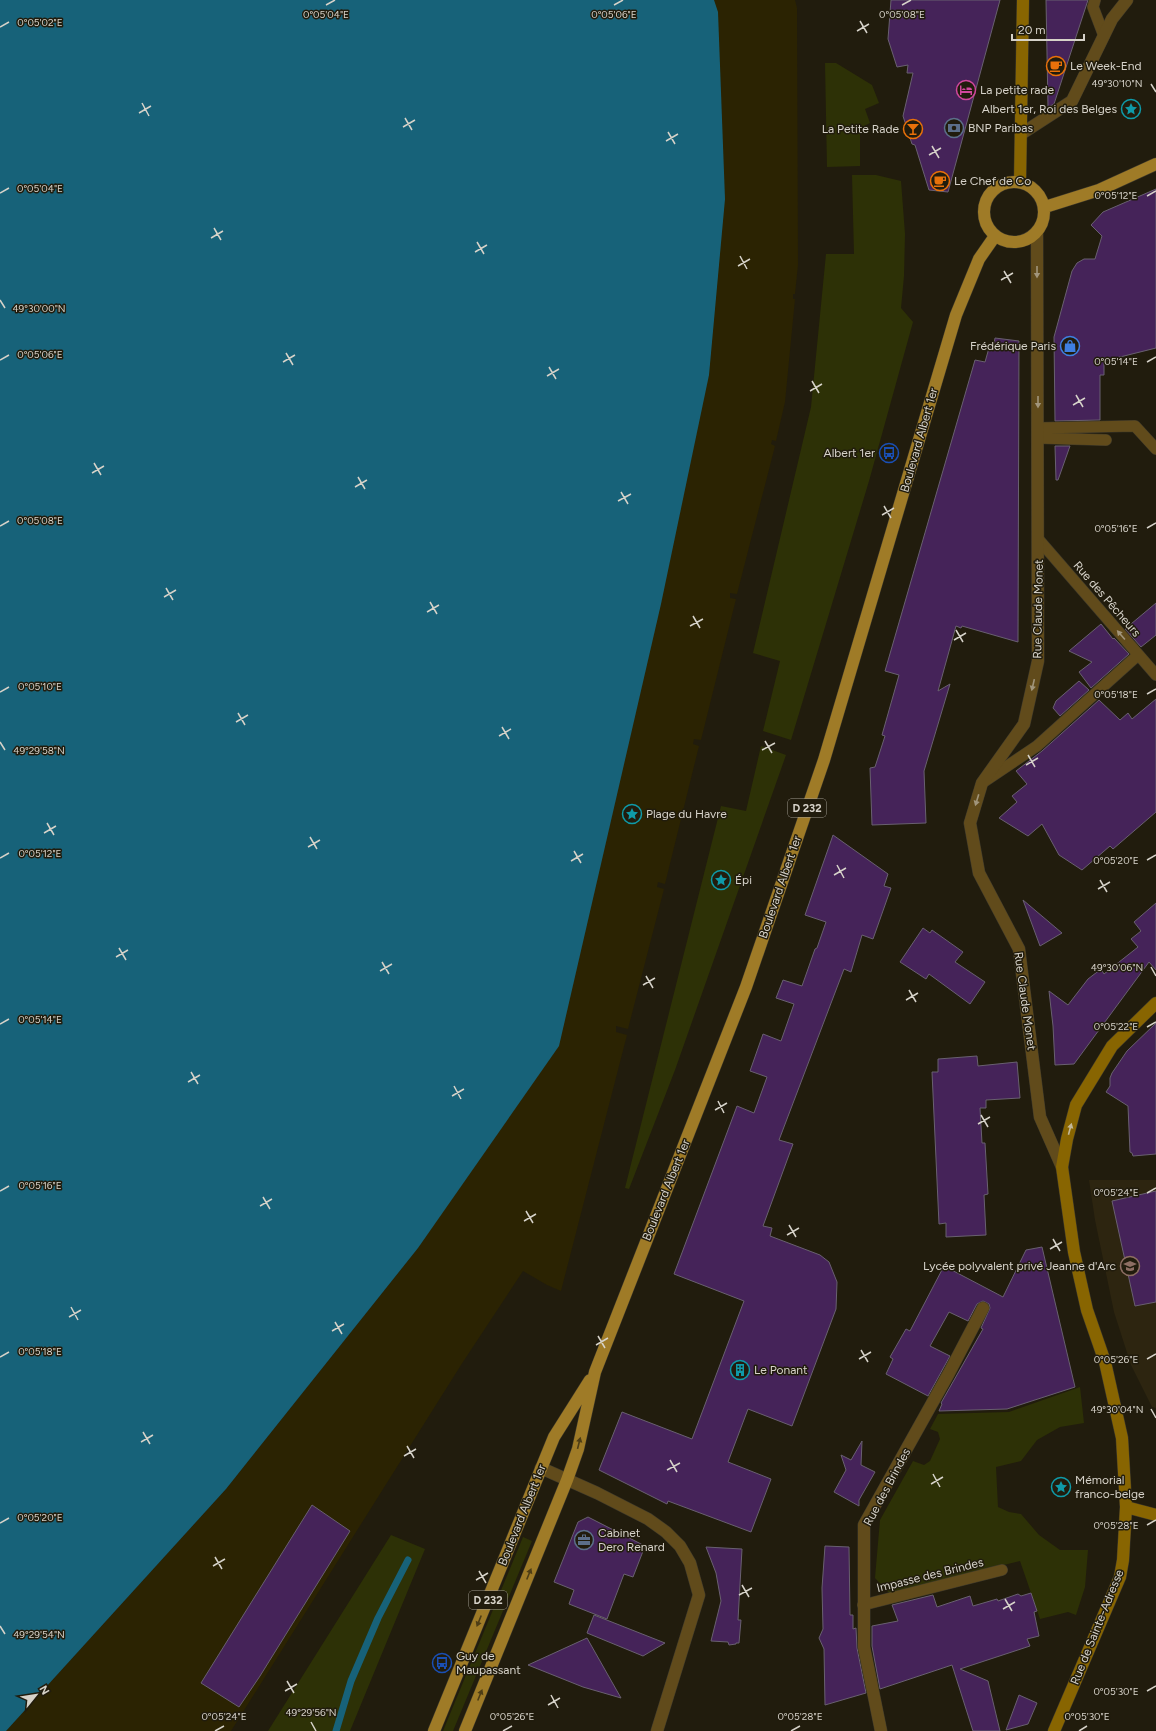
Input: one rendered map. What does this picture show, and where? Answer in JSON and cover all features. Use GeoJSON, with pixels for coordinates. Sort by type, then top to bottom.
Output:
{"type":"FeatureCollection","features":[{"type":"Feature","properties":{"kind":"main road"},"geometry":{"type":"LineString","coordinates":[[1020,182],[1023,0]]}},
{"type":"Feature","properties":{"kind":"main road"},"geometry":{"type":"LineString","coordinates":[[1045,207],[1099,190],[1156,164]]}},
{"type":"Feature","properties":{"kind":"main road"},"geometry":{"type":"LineString","coordinates":[[1011,182],[1020,182],[1028,185],[1036,191],[1045,207],[1045,217],[1042,226],[1037,233],[1024,242],[1016,243],[1001,240],[994,236],[989,229],[984,216],[985,203],[989,196],[1002,184],[1011,182]]}},
{"type":"Feature","properties":{"kind":"main road","name":"Boulevard Albert 1er"},"geometry":{"type":"LineString","coordinates":[[465,1731],[567,1480],[578,1449],[595,1372],[746,987],[824,760],[956,315],[979,259],[994,236]]}},
{"type":"Feature","properties":{"kind":"main road","name":"Rue de Sainte-Adresse"},"geometry":{"type":"LineString","coordinates":[[1054,1731],[1120,1577],[1123,1560],[1126,1507],[1122,1438],[1105,1362],[1087,1310],[1071,1238],[1062,1167],[1076,1104],[1112,1046],[1156,1003]]}},
{"type":"Feature","properties":{"kind":"main road","name":"Boulevard Albert 1er"},"geometry":{"type":"LineString","coordinates":[[434,1731],[554,1437],[595,1372]]}},
{"type":"Feature","properties":{"kind":"main road"},"geometry":{"type":"LineString","coordinates":[[1126,1507],[1156,1515]]}},
{"type":"Feature","properties":{"kind":"street"},"geometry":{"type":"LineString","coordinates":[[1021,134],[1072,101],[1112,19],[1127,0]]}},
{"type":"Feature","properties":{"kind":"street","name":"Rue Claude Monet"},"geometry":{"type":"LineString","coordinates":[[1037,233],[1038,661],[1024,724],[982,783],[970,822],[979,873],[1019,949],[1040,1117],[1062,1167]]}},
{"type":"Feature","properties":{"kind":"street","name":"Rue des Brindes"},"geometry":{"type":"LineString","coordinates":[[881,1731],[864,1647],[864,1525],[949,1373],[983,1308]]}},
{"type":"Feature","properties":{"kind":"street"},"geometry":{"type":"LineString","coordinates":[[541,1468],[597,1493],[648,1519],[666,1532],[680,1546],[690,1563],[699,1595],[657,1731]]}},
{"type":"Feature","properties":{"kind":"lane"},"geometry":{"type":"LineString","coordinates":[[1095,0],[1093,6],[1104,36]]}},
{"type":"Feature","properties":{"kind":"lane"},"geometry":{"type":"LineString","coordinates":[[1038,433],[1135,426],[1156,449]]}},
{"type":"Feature","properties":{"kind":"lane"},"geometry":{"type":"LineString","coordinates":[[1038,433],[1106,440]]}},
{"type":"Feature","properties":{"kind":"lane","name":"Rue des Pêcheurs"},"geometry":{"type":"LineString","coordinates":[[1038,540],[1156,675]]}},
{"type":"Feature","properties":{"kind":"lane"},"geometry":{"type":"LineString","coordinates":[[982,783],[1037,746],[1138,655]]}},
{"type":"Feature","properties":{"kind":"lane","name":"Impasse des Brindes"},"geometry":{"type":"LineString","coordinates":[[863,1605],[1002,1570]]}},
{"type":"Feature","properties":{"kind":"shaded area","name":"Lycée polyvalent privé Jeanne d'Arc"},"geometry":{"type":"Polygon","coordinates":[[[1089,1180],[1156,1180],[1156,1408],[1152,1407],[1131,1365],[1114,1312],[1095,1220],[1089,1180]]]}},
{"type":"Feature","properties":{"kind":"green space"},"geometry":{"type":"Polygon","coordinates":[[[825,63],[836,63],[872,85],[879,103],[865,109],[870,123],[860,128],[860,166],[827,167],[825,63]]]}},
{"type":"Feature","properties":{"kind":"green space"},"geometry":{"type":"Polygon","coordinates":[[[852,175],[876,175],[901,181],[905,234],[904,276],[901,308],[913,322],[869,481],[791,740],[763,731],[780,661],[753,653],[811,407],[826,254],[854,254],[852,175]]]}},
{"type":"Feature","properties":{"kind":"green space"},"geometry":{"type":"Polygon","coordinates":[[[761,746],[786,755],[675,1070],[629,1189],[625,1188],[721,806],[746,811],[761,746]]]}},
{"type":"Feature","properties":{"kind":"green space"},"geometry":{"type":"Polygon","coordinates":[[[1080,1387],[1084,1423],[1060,1427],[1037,1440],[1021,1461],[996,1467],[998,1507],[1009,1512],[1021,1514],[1039,1535],[1060,1550],[1088,1550],[1085,1587],[1076,1615],[1068,1612],[1040,1619],[1020,1561],[889,1593],[875,1578],[880,1520],[913,1461],[924,1465],[930,1461],[940,1439],[938,1432],[930,1429],[938,1414],[1009,1412],[1080,1387]]]}},
{"type":"Feature","properties":{"kind":"green space"},"geometry":{"type":"Polygon","coordinates":[[[391,1535],[425,1549],[350,1731],[268,1731],[391,1535]]]}},
{"type":"Feature","properties":{"kind":"green space"},"geometry":{"type":"Polygon","coordinates":[[[523,1537],[532,1541],[453,1731],[443,1731],[523,1537]]]}},
{"type":"Feature","properties":{"kind":"sand","name":"Plage du Havre"},"geometry":{"type":"Polygon","coordinates":[[[681,0],[795,0],[797,8],[798,265],[795,294],[793,294],[793,299],[795,299],[785,402],[776,441],[772,440],[771,444],[775,446],[737,594],[730,593],[730,598],[736,599],[701,740],[694,739],[693,744],[699,746],[665,884],[658,882],[657,887],[664,889],[628,1029],[616,1026],[616,1032],[627,1035],[561,1291],[547,1285],[523,1271],[461,1365],[231,1731],[6,1731],[226,1489],[418,1248],[542,999],[681,0]]]}},
{"type":"Feature","properties":{"kind":"water"},"geometry":{"type":"Polygon","coordinates":[[[0,0],[714,0],[718,12],[725,199],[709,375],[661,604],[559,1046],[418,1248],[226,1489],[6,1731],[0,1731],[0,0]]]}},
{"type":"Feature","properties":{"kind":"building"},"geometry":{"type":"Polygon","coordinates":[[[891,0],[1000,0],[948,192],[929,190],[915,145],[912,144],[903,116],[913,73],[907,73],[908,65],[897,67],[888,39],[891,0]]]}},
{"type":"Feature","properties":{"kind":"building"},"geometry":{"type":"Polygon","coordinates":[[[1046,0],[1088,0],[1054,104],[1048,107],[1046,0]]]}},
{"type":"Feature","properties":{"kind":"building"},"geometry":{"type":"Polygon","coordinates":[[[1156,189],[1156,348],[1104,361],[1104,375],[1100,375],[1100,420],[1055,421],[1054,337],[1072,271],[1077,263],[1084,259],[1095,259],[1102,236],[1091,225],[1103,212],[1156,189]]]}},
{"type":"Feature","properties":{"kind":"building"},"geometry":{"type":"Polygon","coordinates":[[[995,338],[1019,341],[1018,642],[962,626],[961,628],[956,626],[938,691],[950,684],[924,771],[926,823],[872,825],[870,768],[875,767],[885,736],[882,735],[899,675],[885,671],[975,360],[985,362],[989,348],[994,344],[995,338]]]}},
{"type":"Feature","properties":{"kind":"building"},"geometry":{"type":"Polygon","coordinates":[[[1055,446],[1070,446],[1058,480],[1056,480],[1055,446]]]}},
{"type":"Feature","properties":{"kind":"building"},"geometry":{"type":"Polygon","coordinates":[[[1156,603],[1156,635],[1141,647],[1125,629],[1156,603]]]}},
{"type":"Feature","properties":{"kind":"building"},"geometry":{"type":"Polygon","coordinates":[[[1101,624],[1113,639],[1114,638],[1129,654],[1091,688],[1079,672],[1092,662],[1069,651],[1101,624]]]}},
{"type":"Feature","properties":{"kind":"building"},"geometry":{"type":"Polygon","coordinates":[[[1079,681],[1089,690],[1060,716],[1053,708],[1056,701],[1079,681]]]}},
{"type":"Feature","properties":{"kind":"building"},"geometry":{"type":"Polygon","coordinates":[[[1156,699],[1156,812],[1113,849],[1110,846],[1082,870],[1059,855],[1042,824],[1028,836],[999,818],[1017,802],[1012,796],[1027,784],[1016,771],[1042,751],[1099,700],[1120,720],[1128,713],[1132,719],[1156,699]]]}},
{"type":"Feature","properties":{"kind":"building"},"geometry":{"type":"Polygon","coordinates":[[[833,835],[888,874],[884,886],[891,888],[873,939],[862,935],[851,972],[844,969],[779,1140],[793,1144],[763,1226],[772,1228],[770,1236],[820,1255],[829,1262],[837,1282],[836,1309],[792,1426],[748,1409],[728,1462],[771,1479],[751,1532],[668,1501],[667,1504],[599,1470],[622,1412],[692,1439],[744,1301],[674,1274],[737,1106],[754,1113],[767,1077],[750,1071],[763,1034],[781,1041],[794,1004],[776,998],[783,980],[802,986],[815,949],[817,948],[826,922],[805,915],[833,835]]]}},
{"type":"Feature","properties":{"kind":"building"},"geometry":{"type":"Polygon","coordinates":[[[1023,900],[1062,933],[1040,946],[1023,900]]]}},
{"type":"Feature","properties":{"kind":"building"},"geometry":{"type":"Polygon","coordinates":[[[1156,903],[1156,970],[1149,962],[1074,1064],[1055,1065],[1049,991],[1068,1005],[1088,979],[1101,969],[1104,974],[1138,947],[1131,939],[1141,931],[1134,922],[1156,903]]]}},
{"type":"Feature","properties":{"kind":"building"},"geometry":{"type":"Polygon","coordinates":[[[923,928],[930,933],[932,930],[963,952],[955,962],[985,982],[970,1004],[929,974],[926,979],[900,962],[923,928]]]}},
{"type":"Feature","properties":{"kind":"building"},"geometry":{"type":"Polygon","coordinates":[[[1156,1023],[1156,1154],[1133,1156],[1130,1152],[1128,1106],[1106,1092],[1110,1086],[1110,1078],[1112,1073],[1127,1051],[1156,1023]]]}},
{"type":"Feature","properties":{"kind":"building"},"geometry":{"type":"Polygon","coordinates":[[[977,1056],[978,1066],[1017,1062],[1020,1098],[986,1100],[986,1108],[980,1108],[982,1143],[985,1143],[988,1194],[984,1195],[986,1235],[946,1237],[946,1223],[939,1224],[932,1072],[938,1072],[938,1059],[977,1056]]]}},
{"type":"Feature","properties":{"kind":"building"},"geometry":{"type":"Polygon","coordinates":[[[1156,1191],[1156,1302],[1135,1306],[1112,1201],[1156,1191]]]}},
{"type":"Feature","properties":{"kind":"building"},"geometry":{"type":"Polygon","coordinates":[[[1042,1247],[1075,1387],[1007,1409],[939,1411],[942,1404],[941,1403],[983,1329],[981,1328],[990,1308],[989,1304],[983,1301],[977,1304],[968,1321],[949,1312],[930,1346],[950,1356],[928,1396],[886,1374],[893,1359],[890,1357],[906,1329],[910,1331],[944,1266],[1003,1297],[1026,1250],[1042,1247]]]}},
{"type":"Feature","properties":{"kind":"building"},"geometry":{"type":"Polygon","coordinates":[[[862,1441],[861,1465],[875,1472],[859,1500],[859,1506],[834,1492],[846,1470],[841,1455],[851,1460],[862,1441]]]}},
{"type":"Feature","properties":{"kind":"building"},"geometry":{"type":"Polygon","coordinates":[[[312,1505],[350,1531],[260,1676],[239,1707],[201,1683],[312,1505]]]}},
{"type":"Feature","properties":{"kind":"building"},"geometry":{"type":"Polygon","coordinates":[[[588,1517],[645,1546],[633,1577],[624,1574],[607,1619],[569,1604],[574,1590],[554,1582],[578,1522],[588,1517]]]}},
{"type":"Feature","properties":{"kind":"building"},"geometry":{"type":"Polygon","coordinates":[[[825,1546],[849,1547],[850,1615],[853,1615],[853,1629],[856,1628],[857,1648],[866,1693],[825,1705],[824,1649],[819,1638],[823,1629],[822,1588],[825,1546]]]}},
{"type":"Feature","properties":{"kind":"building"},"geometry":{"type":"Polygon","coordinates":[[[706,1547],[742,1549],[738,1620],[741,1620],[739,1643],[736,1644],[729,1645],[728,1642],[711,1641],[721,1601],[716,1573],[706,1547]]]}},
{"type":"Feature","properties":{"kind":"building"},"geometry":{"type":"Polygon","coordinates":[[[1031,1593],[1037,1611],[1034,1612],[1039,1636],[1027,1639],[1030,1646],[960,1669],[988,1681],[1000,1731],[973,1731],[952,1665],[880,1689],[872,1646],[872,1626],[898,1621],[892,1605],[933,1595],[937,1607],[970,1596],[973,1606],[997,1599],[998,1601],[1018,1594],[1021,1596],[1031,1593]]]}},
{"type":"Feature","properties":{"kind":"building"},"geometry":{"type":"Polygon","coordinates":[[[594,1615],[665,1643],[643,1656],[587,1633],[594,1615]]]}},
{"type":"Feature","properties":{"kind":"building"},"geometry":{"type":"Polygon","coordinates":[[[587,1638],[621,1698],[583,1687],[528,1665],[587,1638]]]}},
{"type":"Feature","properties":{"kind":"building"},"geometry":{"type":"Polygon","coordinates":[[[1019,1695],[1037,1703],[1028,1724],[1006,1730],[1019,1695]]]}},
{"type":"Feature","properties":{"kind":"waterway"},"geometry":{"type":"LineString","coordinates":[[336,1731],[351,1681],[378,1618],[408,1560]]}},
{"type":"Feature","properties":{"kind":"place","name":"Le Week-End"},"geometry":{"type":"Point","coordinates":[1056,66]}},
{"type":"Feature","properties":{"kind":"place","name":"La petite rade"},"geometry":{"type":"Point","coordinates":[966,90]}},
{"type":"Feature","properties":{"kind":"place","name":"Albert 1er, Roi des Belges"},"geometry":{"type":"Point","coordinates":[1131,109]}},
{"type":"Feature","properties":{"kind":"place","name":"BNP Paribas"},"geometry":{"type":"Point","coordinates":[954,128]}},
{"type":"Feature","properties":{"kind":"place","name":"La Petite Rade"},"geometry":{"type":"Point","coordinates":[913,129]}},
{"type":"Feature","properties":{"kind":"place","name":"Le Chef de Co"},"geometry":{"type":"Point","coordinates":[940,181]}},
{"type":"Feature","properties":{"kind":"place","name":"Frédérique Paris"},"geometry":{"type":"Point","coordinates":[1070,346]}},
{"type":"Feature","properties":{"kind":"place","name":"Albert 1er"},"geometry":{"type":"Point","coordinates":[889,453]}},
{"type":"Feature","properties":{"kind":"place","name":"Plage du Havre"},"geometry":{"type":"Point","coordinates":[632,814]}},
{"type":"Feature","properties":{"kind":"place","name":"Épi"},"geometry":{"type":"Point","coordinates":[721,880]}},
{"type":"Feature","properties":{"kind":"place","name":"Lycée polyvalent privé Jeanne d'Arc"},"geometry":{"type":"Point","coordinates":[1130,1266]}},
{"type":"Feature","properties":{"kind":"place","name":"Le Ponant"},"geometry":{"type":"Point","coordinates":[740,1370]}},
{"type":"Feature","properties":{"kind":"place","name":"Mémorial franco-belge"},"geometry":{"type":"Point","coordinates":[1061,1487]}},
{"type":"Feature","properties":{"kind":"place","name":"Cabinet Dero Renard"},"geometry":{"type":"Point","coordinates":[584,1540]}},
{"type":"Feature","properties":{"kind":"place","name":"Guy de Maupassant"},"geometry":{"type":"Point","coordinates":[442,1663]}}]}
